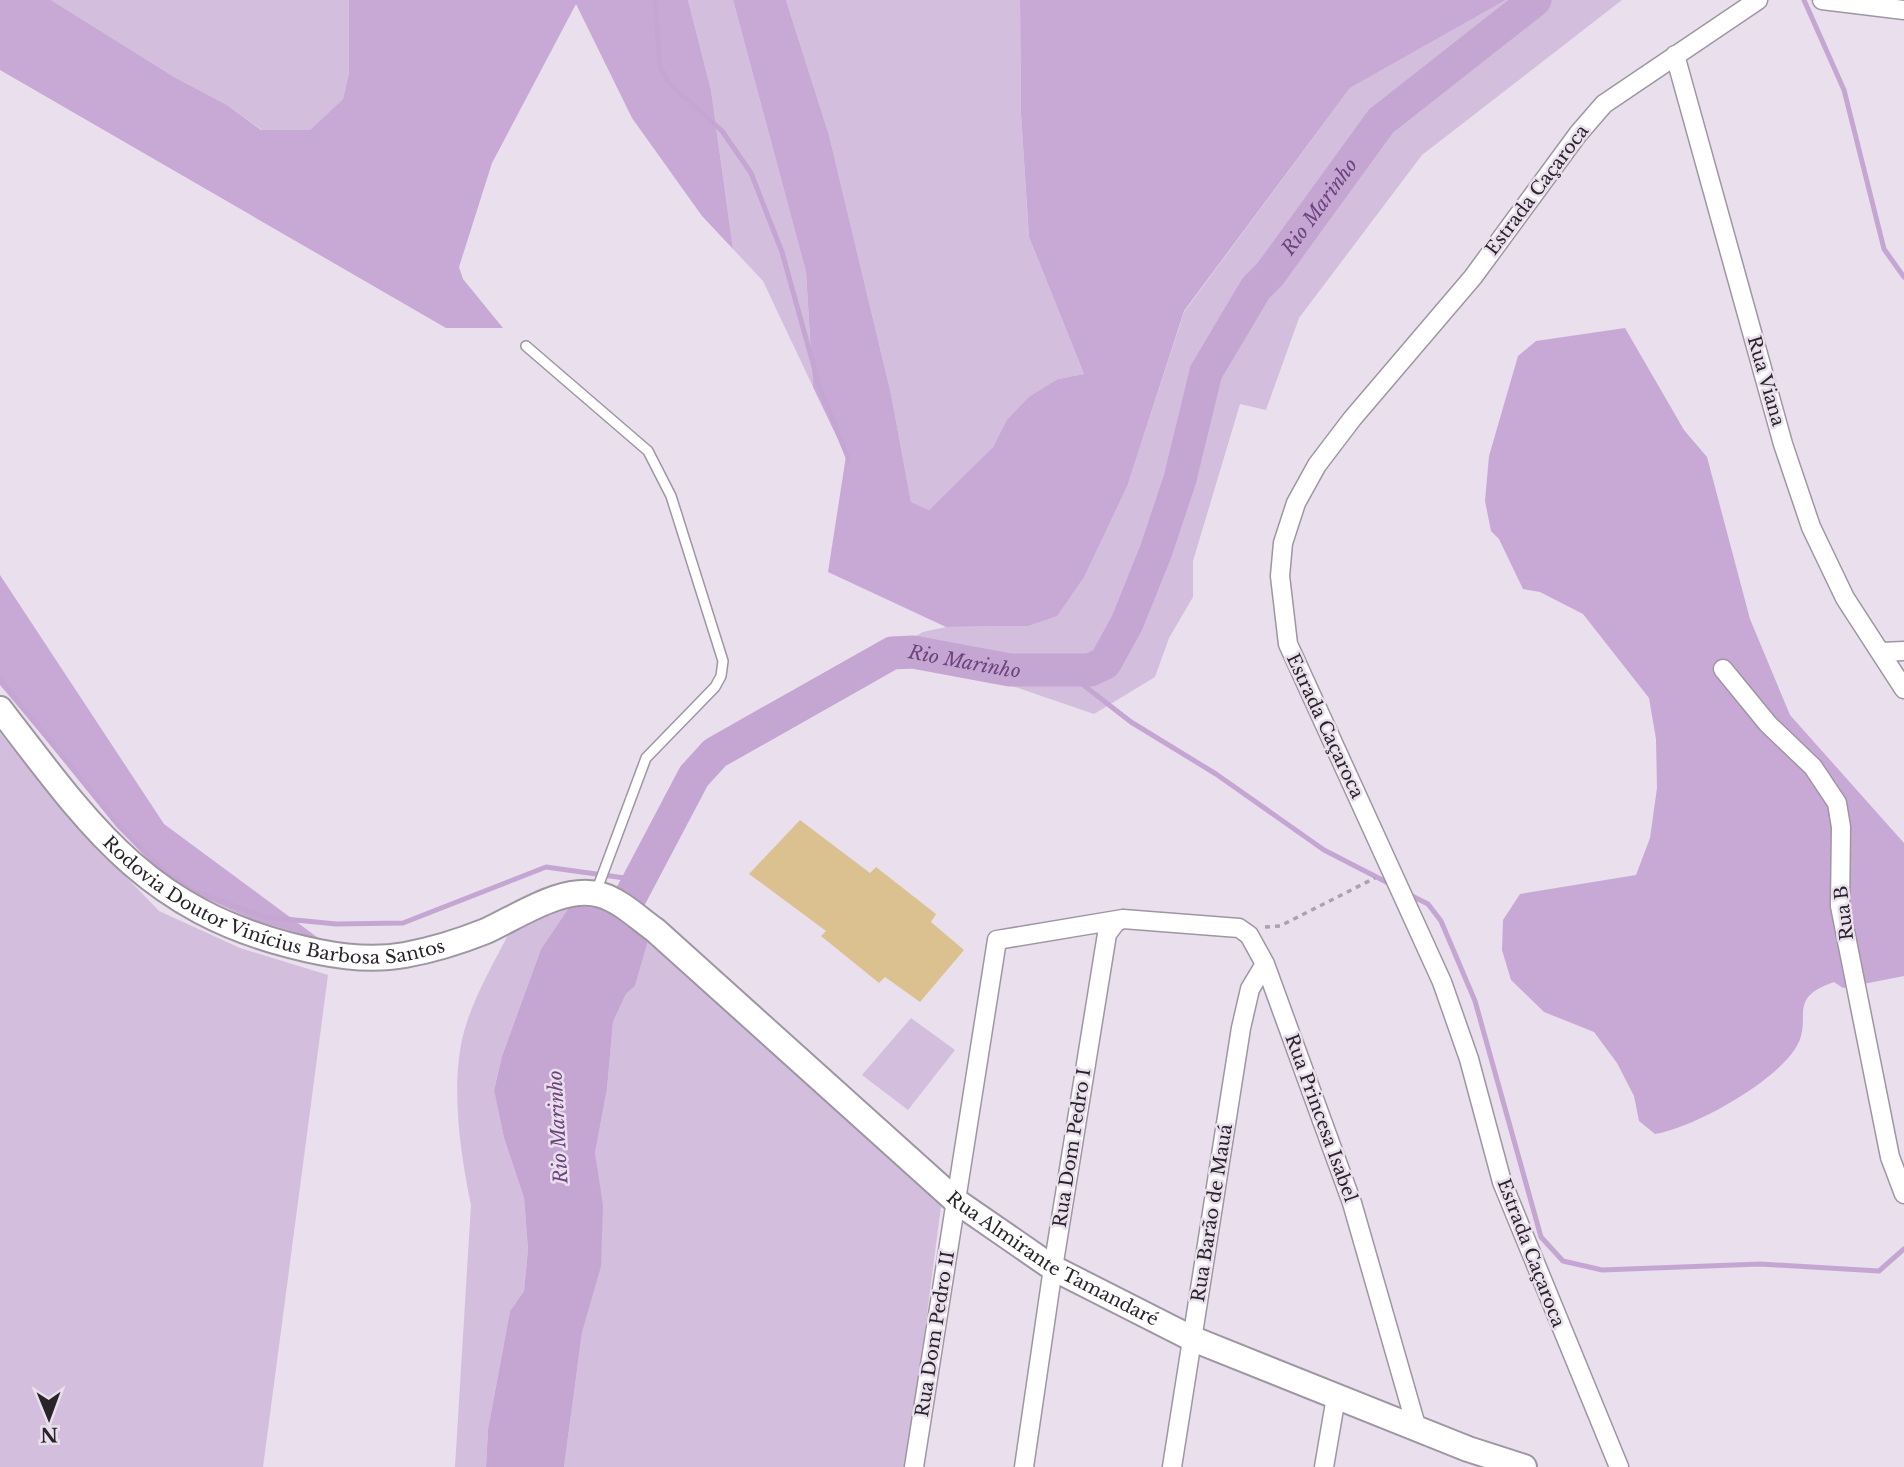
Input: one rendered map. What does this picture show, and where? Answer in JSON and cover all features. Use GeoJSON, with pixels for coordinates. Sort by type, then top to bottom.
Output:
{"type":"FeatureCollection","features":[{"type":"Feature","properties":{"kind":"main road","name":"Rodovia Doutor Vinícius Barbosa Santos"},"geometry":{"type":"LineString","coordinates":[[0,709],[85,820],[142,874],[185,904],[234,929],[321,954],[360,958],[403,955],[486,930],[550,902],[576,894],[599,895]]}},
{"type":"Feature","properties":{"kind":"main road","name":"Rua Almirante Tamandaré"},"geometry":{"type":"LineString","coordinates":[[599,895],[655,930],[956,1201],[1053,1268],[1193,1339],[1417,1429],[1467,1458],[1524,1467]]}},
{"type":"Feature","properties":{"kind":"street","name":"Estrada Caçaroca"},"geometry":{"type":"LineString","coordinates":[[1619,1467],[1502,1182],[1456,1021],[1396,876],[1325,729],[1288,644],[1280,576],[1283,543],[1296,503],[1317,465],[1352,419],[1473,277],[1504,231],[1604,104],[1758,0]]}},
{"type":"Feature","properties":{"kind":"street"},"geometry":{"type":"LineString","coordinates":[[1822,0],[1904,10]]}},
{"type":"Feature","properties":{"kind":"street","name":"Rua Viana"},"geometry":{"type":"LineString","coordinates":[[1675,55],[1783,444],[1811,527],[1845,598],[1904,689]]}},
{"type":"Feature","properties":{"kind":"street"},"geometry":{"type":"LineString","coordinates":[[1881,652],[1904,651]]}},
{"type":"Feature","properties":{"kind":"street","name":"Rua B"},"geometry":{"type":"LineString","coordinates":[[1723,669],[1768,724],[1813,767],[1837,803],[1841,827],[1840,906],[1890,1157],[1904,1194]]}},
{"type":"Feature","properties":{"kind":"street"},"geometry":{"type":"LineString","coordinates":[[1123,919],[1239,929]]}},
{"type":"Feature","properties":{"kind":"street","name":"Rua Dom Pedro II"},"geometry":{"type":"LineString","coordinates":[[915,1467],[997,940],[1123,919]]}},
{"type":"Feature","properties":{"kind":"street","name":"Rua Dom Pedro I"},"geometry":{"type":"LineString","coordinates":[[1024,1467],[1107,934],[1116,922],[1123,919]]}},
{"type":"Feature","properties":{"kind":"street","name":"Rua Princesa Isabel"},"geometry":{"type":"LineString","coordinates":[[1239,929],[1249,935],[1265,964],[1352,1203],[1417,1429]]}},
{"type":"Feature","properties":{"kind":"street","name":"Rua Barão de Mauá"},"geometry":{"type":"LineString","coordinates":[[1172,1467],[1241,1028],[1250,989],[1265,964]]}},
{"type":"Feature","properties":{"kind":"street"},"geometry":{"type":"LineString","coordinates":[[1324,1467],[1336,1397]]}},
{"type":"Feature","properties":{"kind":"lane"},"geometry":{"type":"LineString","coordinates":[[526,346],[648,451],[671,496],[723,661],[721,676],[715,687],[646,758],[599,895]]}},
{"type":"Feature","properties":{"kind":"path"},"geometry":{"type":"LineString","coordinates":[[1239,929],[1280,926],[1396,876]]}},
{"type":"Feature","properties":{"kind":"shaded area"},"geometry":{"type":"Polygon","coordinates":[[[0,0],[51,0],[176,78],[227,105],[261,130],[310,130],[343,99],[349,73],[349,0],[688,0],[711,90],[733,249],[702,216],[632,118],[576,4],[492,163],[459,267],[463,279],[503,328],[446,328],[0,70],[0,0]]]}},
{"type":"Feature","properties":{"kind":"shaded area"},"geometry":{"type":"Polygon","coordinates":[[[51,0],[349,0],[349,73],[343,99],[310,130],[262,130],[227,105],[176,78],[51,0]]]}},
{"type":"Feature","properties":{"kind":"shaded area"},"geometry":{"type":"Polygon","coordinates":[[[688,0],[733,0],[806,272],[813,387],[763,281],[733,249],[711,90],[688,0]]]}},
{"type":"Feature","properties":{"kind":"shaded area"},"geometry":{"type":"Polygon","coordinates":[[[733,0],[786,0],[829,135],[891,394],[911,502],[929,510],[993,447],[1007,420],[1029,397],[1058,379],[1084,374],[1029,237],[1021,114],[1020,0],[1506,0],[1350,88],[1184,311],[1128,484],[1084,577],[1057,616],[1028,626],[946,627],[828,572],[846,456],[813,387],[806,272],[733,0]]]}},
{"type":"Feature","properties":{"kind":"shaded area"},"geometry":{"type":"Polygon","coordinates":[[[786,0],[1020,0],[1021,114],[1029,237],[1084,374],[1058,379],[1008,420],[993,447],[929,510],[911,502],[891,394],[829,135],[786,0]]]}},
{"type":"Feature","properties":{"kind":"shaded area"},"geometry":{"type":"Polygon","coordinates":[[[1506,0],[1622,0],[1422,155],[1299,318],[1266,410],[1240,404],[1193,561],[1193,597],[1169,638],[1155,677],[1094,714],[951,665],[882,655],[923,632],[946,627],[1028,626],[1128,484],[1184,312],[1350,88],[1506,0]]]}},
{"type":"Feature","properties":{"kind":"shaded area"},"geometry":{"type":"Polygon","coordinates":[[[1625,328],[1684,430],[1707,457],[1750,619],[1790,715],[1904,843],[1904,976],[1843,988],[1834,982],[1819,989],[1810,995],[1805,1003],[1800,1038],[1795,1049],[1769,1076],[1711,1113],[1691,1123],[1655,1134],[1639,1121],[1634,1096],[1617,1063],[1594,1032],[1544,1012],[1511,980],[1502,950],[1503,920],[1520,894],[1636,875],[1650,838],[1657,788],[1656,739],[1649,698],[1583,614],[1540,592],[1523,589],[1499,539],[1491,531],[1485,501],[1489,456],[1518,356],[1536,341],[1625,328]]]}},
{"type":"Feature","properties":{"kind":"shaded area"},"geometry":{"type":"Polygon","coordinates":[[[0,575],[164,824],[321,940],[251,919],[177,885],[108,814],[0,685],[0,575]]]}},
{"type":"Feature","properties":{"kind":"shaded area"},"geometry":{"type":"Polygon","coordinates":[[[0,733],[85,834],[159,911],[240,948],[328,975],[263,1467],[0,1467],[0,733]]]}},
{"type":"Feature","properties":{"kind":"shaded area"},"geometry":{"type":"Polygon","coordinates":[[[570,906],[541,949],[502,1056],[494,1089],[504,1138],[524,1198],[528,1249],[524,1291],[510,1311],[488,1429],[486,1467],[455,1467],[471,1205],[458,1115],[461,1046],[476,999],[514,923],[570,906]]]}},
{"type":"Feature","properties":{"kind":"shaded area"},"geometry":{"type":"Polygon","coordinates":[[[648,941],[846,1106],[942,1199],[907,1467],[564,1467],[582,1333],[601,1267],[601,1204],[595,1153],[607,1089],[613,1022],[626,994],[635,986],[648,941]]]}},
{"type":"Feature","properties":{"kind":"shaded area"},"geometry":{"type":"Polygon","coordinates":[[[911,1018],[955,1050],[908,1110],[862,1075],[911,1018]]]}},
{"type":"Feature","properties":{"kind":"water"},"geometry":{"type":"Polygon","coordinates":[[[570,906],[603,908],[648,941],[635,986],[626,994],[613,1022],[607,1089],[595,1153],[603,1205],[601,1267],[582,1333],[564,1467],[486,1467],[488,1429],[510,1311],[524,1291],[528,1249],[524,1198],[504,1138],[494,1090],[502,1056],[541,949],[570,906]]]}},
{"type":"Feature","properties":{"kind":"building"},"geometry":{"type":"Polygon","coordinates":[[[800,820],[870,873],[876,867],[936,914],[931,922],[964,950],[920,1002],[885,977],[879,983],[821,936],[826,931],[749,874],[800,820]]]}},
{"type":"Feature","properties":{"kind":"waterway"},"geometry":{"type":"LineString","coordinates":[[655,0],[660,67],[669,83],[722,131],[751,173],[782,252],[819,385],[849,460]]}},
{"type":"Feature","properties":{"kind":"waterway","name":"Rio Marinho"},"geometry":{"type":"LineString","coordinates":[[597,960],[694,776],[715,753],[892,653],[913,652],[1010,670],[1090,670],[1105,663],[1127,623],[1156,551],[1180,479],[1206,372],[1256,288],[1270,274],[1381,121],[1535,0]]}},
{"type":"Feature","properties":{"kind":"waterway"},"geometry":{"type":"LineString","coordinates":[[1804,0],[1844,90],[1884,249],[1904,277]]}},
{"type":"Feature","properties":{"kind":"waterway"},"geometry":{"type":"LineString","coordinates":[[1064,670],[1131,722],[1216,774],[1324,850],[1394,886]]}},
{"type":"Feature","properties":{"kind":"waterway"},"geometry":{"type":"LineString","coordinates":[[0,679],[118,825],[160,868],[191,890],[265,917],[336,924],[403,923],[546,867],[639,880]]}},
{"type":"Feature","properties":{"kind":"waterway"},"geometry":{"type":"LineString","coordinates":[[1408,894],[1428,904],[1441,921],[1475,1001],[1541,1237],[1563,1261],[1602,1270],[1760,1264],[1879,1271],[1904,1249]]}}]}
